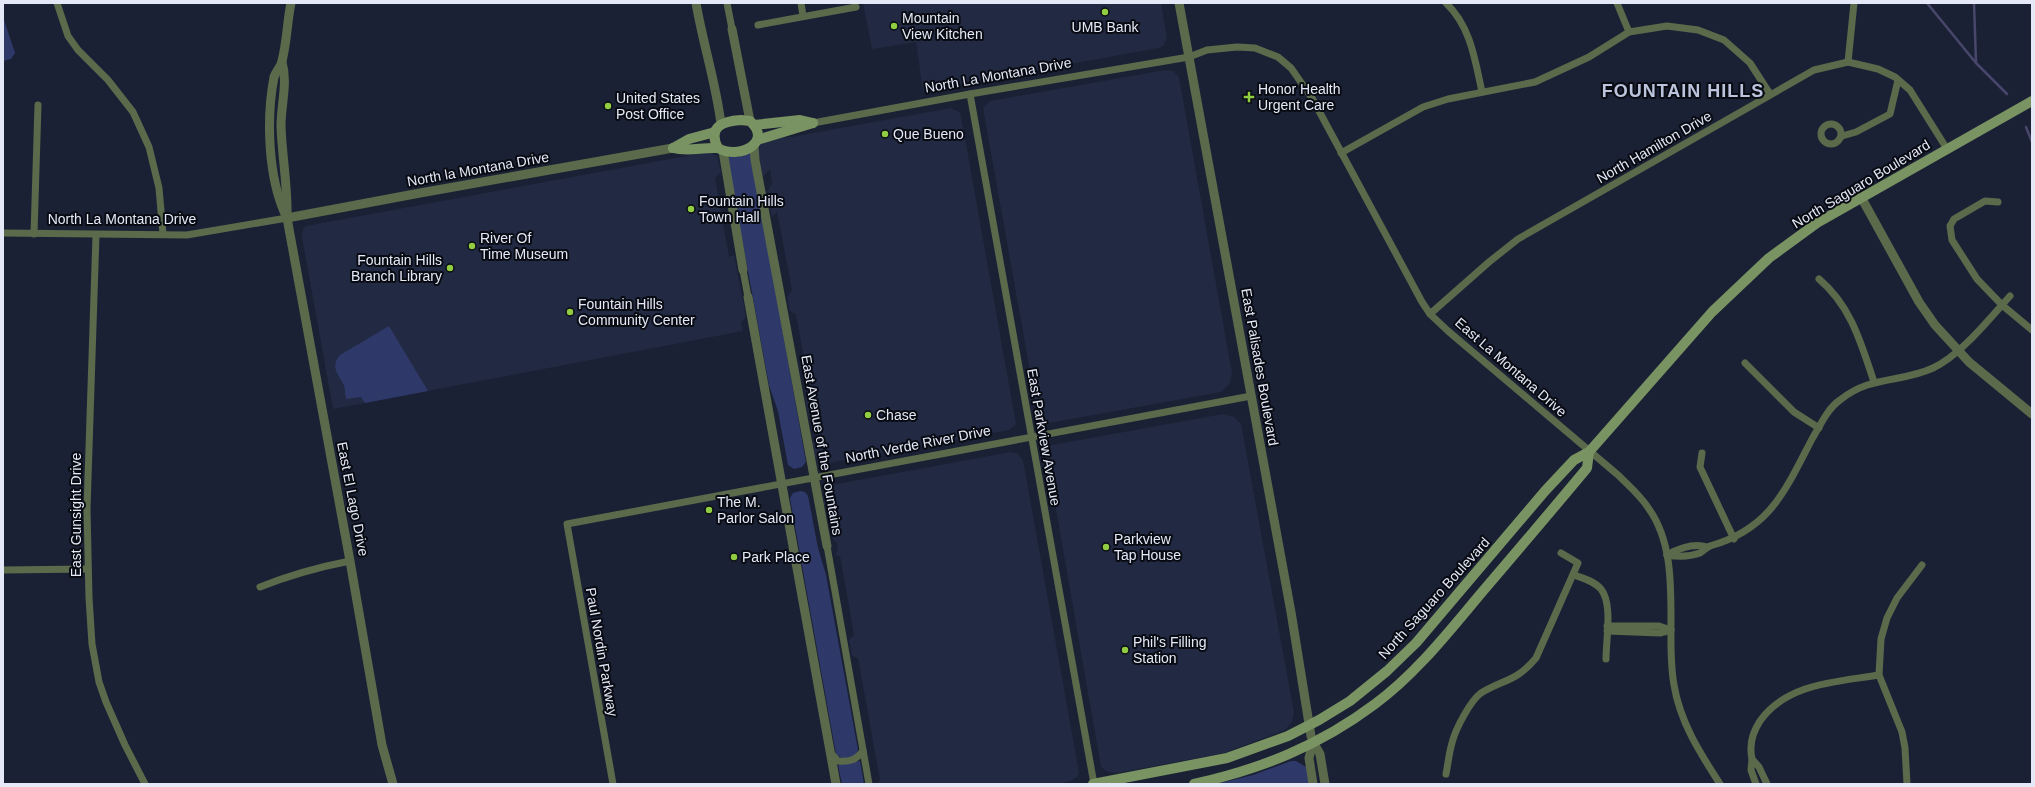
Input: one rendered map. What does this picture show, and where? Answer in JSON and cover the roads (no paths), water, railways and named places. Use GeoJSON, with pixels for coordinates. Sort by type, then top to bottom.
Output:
{"type":"FeatureCollection","features":[{"type":"Feature","properties":{"kind":"main road","name":"North Saguaro Boulevard"},"geometry":{"type":"LineString","coordinates":[[1094,784],[1220,760],[1281,740],[1310,726],[1350,701],[1387,671],[1416,643],[1574,460],[1589,452],[1712,312],[1749,275],[1769,258],[1817,223],[2029,103]]}},
{"type":"Feature","properties":{"kind":"main road","name":"North La Montana Drive"},"geometry":{"type":"LineString","coordinates":[[752,123],[800,120],[813,123]]}},
{"type":"Feature","properties":{"kind":"main road"},"geometry":{"type":"LineString","coordinates":[[732,121],[752,123],[758,132],[755,142],[741,152],[732,153],[704,147],[687,151],[673,148],[689,139],[732,121]]}},
{"type":"Feature","properties":{"kind":"main road","name":"North La Montana Drive"},"geometry":{"type":"LineString","coordinates":[[755,142],[813,123]]}},
{"type":"Feature","properties":{"kind":"main road"},"geometry":{"type":"LineString","coordinates":[[718,128],[714,141],[720,150]]}},
{"type":"Feature","properties":{"kind":"main road","name":"North Saguaro Boulevard"},"geometry":{"type":"LineString","coordinates":[[1194,784],[1230,776],[1262,766],[1312,739],[1349,723],[1376,704],[1420,664],[1587,468],[1589,452]]}},
{"type":"Feature","properties":{"kind":"street"},"geometry":{"type":"LineString","coordinates":[[57,3],[68,36],[78,50],[108,80],[133,112],[149,147],[159,188],[164,234]]}},
{"type":"Feature","properties":{"kind":"street","name":"East El Lago Drive"},"geometry":{"type":"LineString","coordinates":[[291,3],[282,62],[286,76],[281,125],[283,166],[288,195],[287,218],[382,745],[393,784]]}},
{"type":"Feature","properties":{"kind":"street"},"geometry":{"type":"LineString","coordinates":[[696,3],[701,34],[716,90],[718,128]]}},
{"type":"Feature","properties":{"kind":"street"},"geometry":{"type":"LineString","coordinates":[[727,3],[752,123]]}},
{"type":"Feature","properties":{"kind":"street"},"geometry":{"type":"LineString","coordinates":[[801,3],[803,16]]}},
{"type":"Feature","properties":{"kind":"street","name":"East Palisades Boulevard"},"geometry":{"type":"LineString","coordinates":[[1179,3],[1291,612],[1312,739]]}},
{"type":"Feature","properties":{"kind":"street"},"geometry":{"type":"LineString","coordinates":[[1446,3],[1459,18],[1468,36],[1482,92]]}},
{"type":"Feature","properties":{"kind":"street"},"geometry":{"type":"LineString","coordinates":[[1618,3],[1629,32]]}},
{"type":"Feature","properties":{"kind":"street"},"geometry":{"type":"LineString","coordinates":[[1848,62],[1854,3]]}},
{"type":"Feature","properties":{"kind":"street"},"geometry":{"type":"LineString","coordinates":[[758,25],[856,7]]}},
{"type":"Feature","properties":{"kind":"street"},"geometry":{"type":"LineString","coordinates":[[1341,153],[1424,107],[1448,99],[1535,82],[1589,57],[1629,32],[1666,26],[1698,30],[1724,40],[1750,64],[1770,94]]}},
{"type":"Feature","properties":{"kind":"street","name":"East La Montana Drive"},"geometry":{"type":"LineString","coordinates":[[1189,57],[1206,50],[1237,47],[1255,48],[1278,57],[1291,68],[1300,79],[1401,266],[1430,314],[1629,485],[1650,510],[1662,536],[1670,573],[1673,684],[1680,713],[1704,760],[1720,784]]}},
{"type":"Feature","properties":{"kind":"street","name":"North La Montana Drive"},"geometry":{"type":"LineString","coordinates":[[813,123],[970,94],[1189,57]]}},
{"type":"Feature","properties":{"kind":"street","name":"North Hamilton Drive"},"geometry":{"type":"LineString","coordinates":[[1430,314],[1489,262],[1518,239],[1814,70],[1848,62],[1878,69],[1898,80],[1910,90],[1947,149]]}},
{"type":"Feature","properties":{"kind":"street"},"geometry":{"type":"LineString","coordinates":[[1842,136],[1856,132],[1890,114],[1898,80]]}},
{"type":"Feature","properties":{"kind":"street","name":"East Parkview Avenue"},"geometry":{"type":"LineString","coordinates":[[970,94],[1094,784]]}},
{"type":"Feature","properties":{"kind":"street"},"geometry":{"type":"LineString","coordinates":[[34,234],[38,105]]}},
{"type":"Feature","properties":{"kind":"street","name":"East Avenue of the Fountains"},"geometry":{"type":"LineString","coordinates":[[755,142],[755,160],[869,784]]}},
{"type":"Feature","properties":{"kind":"street","name":"North la Montana Drive"},"geometry":{"type":"LineString","coordinates":[[287,218],[673,148]]}},
{"type":"Feature","properties":{"kind":"street"},"geometry":{"type":"LineString","coordinates":[[720,150],[783,483],[836,784]]}},
{"type":"Feature","properties":{"kind":"street"},"geometry":{"type":"LineString","coordinates":[[1861,197],[1927,314],[1958,351],[2032,414]]}},
{"type":"Feature","properties":{"kind":"street"},"geometry":{"type":"LineString","coordinates":[[1998,202],[1985,201],[1957,217],[1950,226],[1950,233],[1952,240],[1977,279],[2002,305],[2032,330]]}},
{"type":"Feature","properties":{"kind":"street","name":"North La Montana Drive"},"geometry":{"type":"LineString","coordinates":[[3,233],[187,235],[287,218]]}},
{"type":"Feature","properties":{"kind":"street","name":"East Gunsight Drive"},"geometry":{"type":"LineString","coordinates":[[96,235],[87,509],[88,569],[92,644],[99,682],[117,730],[145,784]]}},
{"type":"Feature","properties":{"kind":"street"},"geometry":{"type":"LineString","coordinates":[[1819,279],[1833,291],[1847,312],[1861,342],[1874,382]]}},
{"type":"Feature","properties":{"kind":"street"},"geometry":{"type":"LineString","coordinates":[[1667,555],[1680,558],[1701,552],[1707,547],[1734,539],[1752,528],[1769,511],[1786,488],[1819,428],[1838,401],[1855,389],[1874,382],[1924,372],[1935,368],[1958,351],[2010,296]]}},
{"type":"Feature","properties":{"kind":"street"},"geometry":{"type":"LineString","coordinates":[[1744,363],[1794,412],[1819,428]]}},
{"type":"Feature","properties":{"kind":"street","name":"North Verde River Drive"},"geometry":{"type":"LineString","coordinates":[[567,524],[1251,396]]}},
{"type":"Feature","properties":{"kind":"street"},"geometry":{"type":"LineString","coordinates":[[1702,453],[1700,467],[1734,539]]}},
{"type":"Feature","properties":{"kind":"street","name":"Paul Nordin Parkway"},"geometry":{"type":"LineString","coordinates":[[567,524],[613,784]]}},
{"type":"Feature","properties":{"kind":"street"},"geometry":{"type":"LineString","coordinates":[[1446,774],[1452,742],[1472,702],[1481,694],[1514,678],[1526,670],[1536,658],[1578,563],[1561,553]]}},
{"type":"Feature","properties":{"kind":"street"},"geometry":{"type":"LineString","coordinates":[[260,587],[292,574],[350,561]]}},
{"type":"Feature","properties":{"kind":"street"},"geometry":{"type":"LineString","coordinates":[[1907,784],[1905,748],[1902,732],[1880,675],[1880,639],[1887,618],[1897,598],[1922,565]]}},
{"type":"Feature","properties":{"kind":"street"},"geometry":{"type":"LineString","coordinates":[[3,570],[88,569]]}},
{"type":"Feature","properties":{"kind":"street"},"geometry":{"type":"LineString","coordinates":[[1574,575],[1594,583],[1601,589],[1606,598],[1606,659]]}},
{"type":"Feature","properties":{"kind":"street"},"geometry":{"type":"LineString","coordinates":[[1607,628],[1659,626],[1671,630]]}},
{"type":"Feature","properties":{"kind":"street"},"geometry":{"type":"LineString","coordinates":[[1756,784],[1751,770],[1751,743],[1755,729],[1766,713],[1780,701],[1812,687],[1880,675]]}},
{"type":"Feature","properties":{"kind":"street"},"geometry":{"type":"LineString","coordinates":[[1312,739],[1309,758],[1313,784]]}},
{"type":"Feature","properties":{"kind":"street"},"geometry":{"type":"LineString","coordinates":[[1312,739],[1320,754],[1325,784]]}},
{"type":"Feature","properties":{"kind":"street"},"geometry":{"type":"LineString","coordinates":[[830,753],[838,761],[847,761],[854,760],[863,751]]}},
{"type":"Feature","properties":{"kind":"street"},"geometry":{"type":"LineString","coordinates":[[1752,759],[1761,770],[1767,784]]}},
{"type":"Feature","properties":{"kind":"waterway"},"geometry":{"type":"LineString","coordinates":[[1927,3],[1976,63],[2007,94]]}},
{"type":"Feature","properties":{"kind":"waterway"},"geometry":{"type":"LineString","coordinates":[[1974,3],[1976,62]]}},
{"type":"Feature","properties":{"kind":"waterway"},"geometry":{"type":"LineString","coordinates":[[2026,127],[2032,142]]}},
{"type":"Feature","properties":{"kind":"place","name":"UMB Bank"},"geometry":{"type":"Point","coordinates":[1105,12]}},
{"type":"Feature","properties":{"kind":"place","name":"Mountain View Kitchen"},"geometry":{"type":"Point","coordinates":[894,26]}},
{"type":"Feature","properties":{"kind":"place","name":"Honor Health Urgent Care"},"geometry":{"type":"Point","coordinates":[1249,97]}},
{"type":"Feature","properties":{"kind":"place","name":"United States Post Office"},"geometry":{"type":"Point","coordinates":[608,106]}},
{"type":"Feature","properties":{"kind":"place","name":"Que Bueno"},"geometry":{"type":"Point","coordinates":[885,134]}},
{"type":"Feature","properties":{"kind":"place","name":"Fountain Hills Town Hall"},"geometry":{"type":"Point","coordinates":[691,209]}},
{"type":"Feature","properties":{"kind":"place","name":"River Of Time Museum"},"geometry":{"type":"Point","coordinates":[472,246]}},
{"type":"Feature","properties":{"kind":"place","name":"Fountain Hills Branch Library"},"geometry":{"type":"Point","coordinates":[450,268]}},
{"type":"Feature","properties":{"kind":"place","name":"Fountain Hills Community Center"},"geometry":{"type":"Point","coordinates":[570,312]}},
{"type":"Feature","properties":{"kind":"place","name":"Chase"},"geometry":{"type":"Point","coordinates":[868,415]}},
{"type":"Feature","properties":{"kind":"place","name":"The M. Parlor Salon"},"geometry":{"type":"Point","coordinates":[709,510]}},
{"type":"Feature","properties":{"kind":"place","name":"Parkview Tap House"},"geometry":{"type":"Point","coordinates":[1106,547]}},
{"type":"Feature","properties":{"kind":"place","name":"Park Place"},"geometry":{"type":"Point","coordinates":[734,557]}},
{"type":"Feature","properties":{"kind":"place","name":"Phil's Filling Station"},"geometry":{"type":"Point","coordinates":[1125,650]}},
{"type":"Feature","properties":{"kind":"district","name":"FOUNTAIN HILLS"},"geometry":{"type":"Point","coordinates":[1683,91]}}]}
